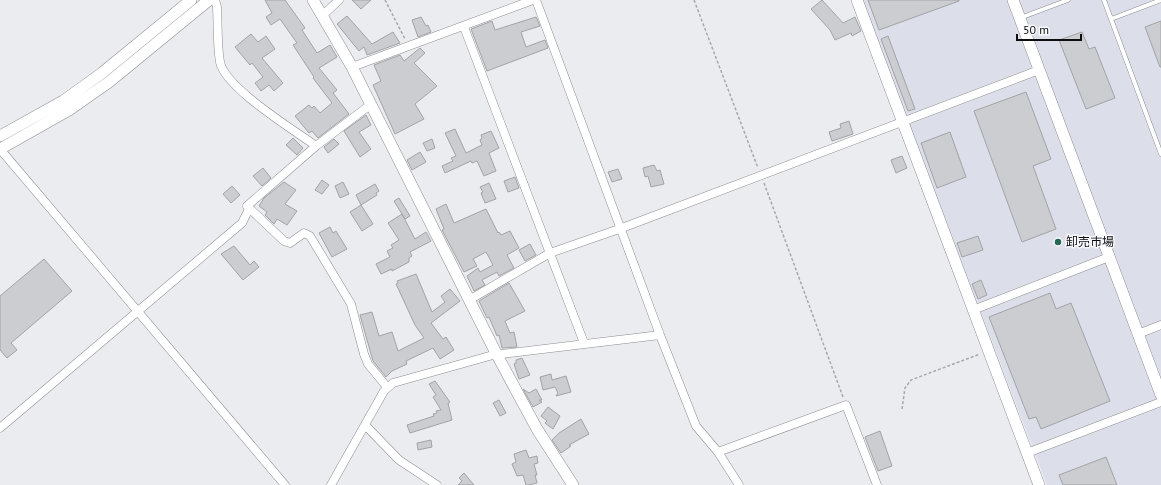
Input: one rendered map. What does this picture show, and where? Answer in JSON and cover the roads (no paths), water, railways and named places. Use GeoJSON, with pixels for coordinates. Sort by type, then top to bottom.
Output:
{"type":"FeatureCollection","features":[{"type":"Feature","properties":{"kind":"street"},"geometry":{"type":"LineString","coordinates":[[0,136],[63,100],[102,73],[190,0]]}},
{"type":"Feature","properties":{"kind":"street"},"geometry":{"type":"LineString","coordinates":[[208,0],[109,82],[69,110],[0,149],[285,485]]}},
{"type":"Feature","properties":{"kind":"street"},"geometry":{"type":"LineString","coordinates":[[215,0],[217,7],[220,64],[226,74],[240,91],[316,146]]}},
{"type":"Feature","properties":{"kind":"street"},"geometry":{"type":"LineString","coordinates":[[313,0],[352,67],[497,355],[537,428],[573,485]]}},
{"type":"Feature","properties":{"kind":"street"},"geometry":{"type":"LineString","coordinates":[[322,16],[338,0]]}},
{"type":"Feature","properties":{"kind":"street"},"geometry":{"type":"LineString","coordinates":[[352,67],[535,0],[622,228],[660,335],[696,426],[718,452],[739,485]]}},
{"type":"Feature","properties":{"kind":"street"},"geometry":{"type":"LineString","coordinates":[[857,0],[1039,485]]}},
{"type":"Feature","properties":{"kind":"street"},"geometry":{"type":"LineString","coordinates":[[1013,0],[1161,395]]}},
{"type":"Feature","properties":{"kind":"street"},"geometry":{"type":"LineString","coordinates":[[464,27],[584,343]]}},
{"type":"Feature","properties":{"kind":"street"},"geometry":{"type":"LineString","coordinates":[[469,300],[550,253],[622,228],[760,174],[1039,70]]}},
{"type":"Feature","properties":{"kind":"street"},"geometry":{"type":"LineString","coordinates":[[0,428],[242,223],[249,209],[247,206],[316,146],[370,105]]}},
{"type":"Feature","properties":{"kind":"street"},"geometry":{"type":"LineString","coordinates":[[249,209],[290,244],[304,233],[310,236],[351,304],[368,364],[387,387]]}},
{"type":"Feature","properties":{"kind":"street"},"geometry":{"type":"LineString","coordinates":[[973,310],[1109,257]]}},
{"type":"Feature","properties":{"kind":"street"},"geometry":{"type":"LineString","coordinates":[[1138,334],[1161,325]]}},
{"type":"Feature","properties":{"kind":"street"},"geometry":{"type":"LineString","coordinates":[[331,485],[387,387],[407,378],[497,355],[584,343],[660,335]]}},
{"type":"Feature","properties":{"kind":"street"},"geometry":{"type":"LineString","coordinates":[[1027,453],[1161,402]]}},
{"type":"Feature","properties":{"kind":"street"},"geometry":{"type":"LineString","coordinates":[[718,452],[846,405],[877,485]]}},
{"type":"Feature","properties":{"kind":"street"},"geometry":{"type":"LineString","coordinates":[[364,425],[400,460],[437,485]]}},
{"type":"Feature","properties":{"kind":"lane"},"geometry":{"type":"LineString","coordinates":[[1020,18],[1068,0]]}},
{"type":"Feature","properties":{"kind":"lane"},"geometry":{"type":"LineString","coordinates":[[1104,0],[1161,154]]}},
{"type":"Feature","properties":{"kind":"lane"},"geometry":{"type":"LineString","coordinates":[[1111,19],[1161,0]]}},
{"type":"Feature","properties":{"kind":"place","name":"卸売市場"},"geometry":{"type":"Point","coordinates":[1058,242]}}]}
